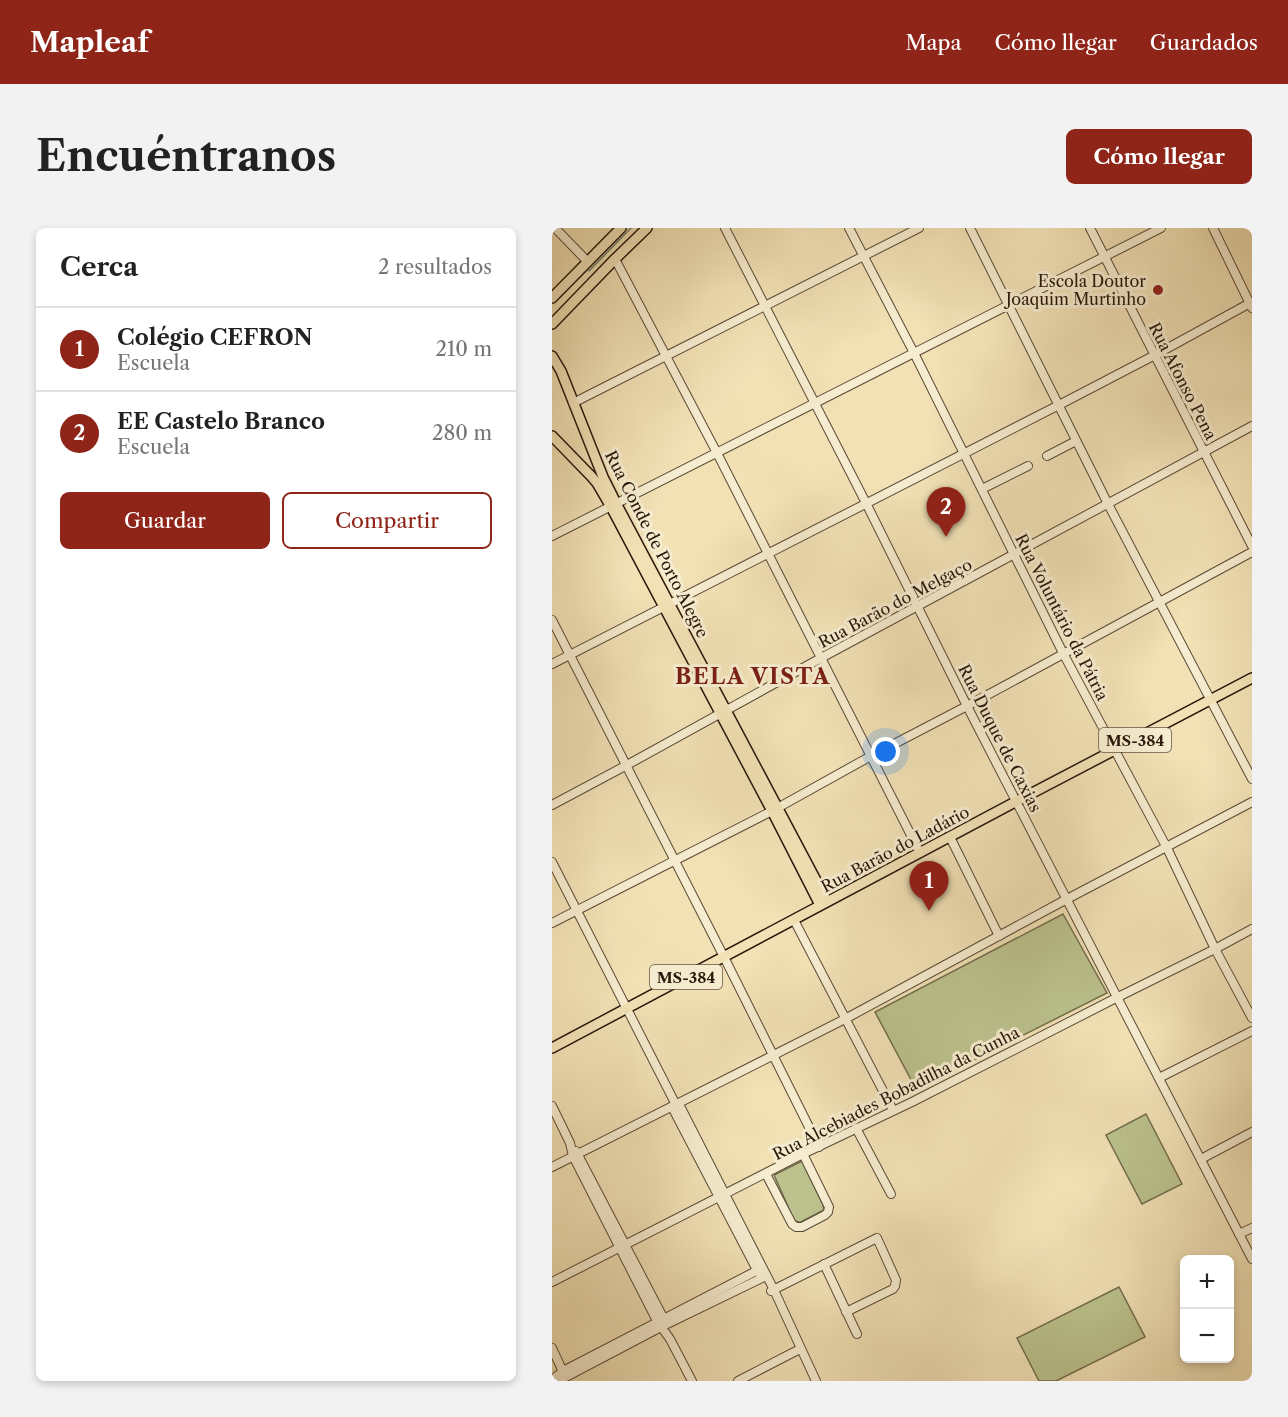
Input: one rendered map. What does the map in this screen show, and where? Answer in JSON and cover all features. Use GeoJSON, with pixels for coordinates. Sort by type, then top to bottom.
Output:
{"type":"FeatureCollection","features":[{"type":"Feature","properties":{"kind":"main road"},"geometry":{"type":"LineString","coordinates":[[552,298],[621,228]]}},
{"type":"Feature","properties":{"kind":"main road"},"geometry":{"type":"LineString","coordinates":[[552,324],[647,228]]}},
{"type":"Feature","properties":{"kind":"main road","name":"Rua Conde de Porto Alegre"},"geometry":{"type":"LineString","coordinates":[[552,356],[561,371],[614,506],[823,903]]}},
{"type":"Feature","properties":{"kind":"main road","name":"Rua Conde de Porto Alegre"},"geometry":{"type":"LineString","coordinates":[[552,436],[591,476],[614,506]]}},
{"type":"Feature","properties":{"kind":"main road","name":"Rua Barão do Ladário"},"geometry":{"type":"LineString","coordinates":[[552,1048],[1252,678]]}},
{"type":"Feature","properties":{"kind":"street"},"geometry":{"type":"LineString","coordinates":[[555,228],[588,262]]}},
{"type":"Feature","properties":{"kind":"street","name":"Rua Duque de Caxias"},"geometry":{"type":"LineString","coordinates":[[725,228],[967,706],[1252,1259]]}},
{"type":"Feature","properties":{"kind":"street","name":"Rua Voluntário da Pátria"},"geometry":{"type":"LineString","coordinates":[[849,228],[914,353],[1063,653],[1167,848],[1215,949],[1252,1018]]}},
{"type":"Feature","properties":{"kind":"street"},"geometry":{"type":"LineString","coordinates":[[573,404],[919,228]]}},
{"type":"Feature","properties":{"kind":"street"},"geometry":{"type":"LineString","coordinates":[[970,228],[1108,504],[1252,779]]}},
{"type":"Feature","properties":{"kind":"street","name":"Rua Afonso Pena"},"geometry":{"type":"LineString","coordinates":[[1090,228],[1252,546]]}},
{"type":"Feature","properties":{"kind":"street"},"geometry":{"type":"LineString","coordinates":[[552,664],[1251,305],[1214,228]]}},
{"type":"Feature","properties":{"kind":"street"},"geometry":{"type":"LineString","coordinates":[[552,536],[1157,229]]}},
{"type":"Feature","properties":{"kind":"street"},"geometry":{"type":"LineString","coordinates":[[615,259],[717,453],[920,853]]}},
{"type":"Feature","properties":{"kind":"street","name":"Rua Barão do Melgaço"},"geometry":{"type":"LineString","coordinates":[[552,805],[1252,426]]}},
{"type":"Feature","properties":{"kind":"street"},"geometry":{"type":"LineString","coordinates":[[1047,456],[1076,441]]}},
{"type":"Feature","properties":{"kind":"street"},"geometry":{"type":"LineString","coordinates":[[982,489],[1028,466]]}},
{"type":"Feature","properties":{"kind":"street"},"geometry":{"type":"LineString","coordinates":[[552,923],[775,809],[1252,552]]}},
{"type":"Feature","properties":{"kind":"street"},"geometry":{"type":"LineString","coordinates":[[552,620],[819,1147]]}},
{"type":"Feature","properties":{"kind":"street"},"geometry":{"type":"LineString","coordinates":[[552,1167],[845,1018],[1252,802]]}},
{"type":"Feature","properties":{"kind":"street"},"geometry":{"type":"LineString","coordinates":[[950,837],[999,936]]}},
{"type":"Feature","properties":{"kind":"street"},"geometry":{"type":"LineString","coordinates":[[552,862],[675,1104],[680,1106],[816,1381]]}},
{"type":"Feature","properties":{"kind":"street"},"geometry":{"type":"LineString","coordinates":[[794,920],[893,1110]]}},
{"type":"Feature","properties":{"kind":"street","name":"Rua Alcebiades Bobadilha da Cunha"},"geometry":{"type":"LineString","coordinates":[[552,1282],[1252,929]]}},
{"type":"Feature","properties":{"kind":"street"},"geometry":{"type":"LineString","coordinates":[[1159,1078],[1252,1031]]}},
{"type":"Feature","properties":{"kind":"street"},"geometry":{"type":"LineString","coordinates":[[552,1106],[692,1381]]}},
{"type":"Feature","properties":{"kind":"street"},"geometry":{"type":"LineString","coordinates":[[856,1128],[891,1194]]}},
{"type":"Feature","properties":{"kind":"street"},"geometry":{"type":"LineString","coordinates":[[1201,1159],[1252,1132]]}},
{"type":"Feature","properties":{"kind":"street"},"geometry":{"type":"LineString","coordinates":[[766,1173],[792,1224],[802,1227],[825,1215],[829,1207],[803,1155]]}},
{"type":"Feature","properties":{"kind":"street"},"geometry":{"type":"LineString","coordinates":[[1239,1234],[1252,1228]]}},
{"type":"Feature","properties":{"kind":"street"},"geometry":{"type":"LineString","coordinates":[[774,1293],[824,1264],[877,1238],[896,1280],[895,1286],[846,1312]]}},
{"type":"Feature","properties":{"kind":"street"},"geometry":{"type":"LineString","coordinates":[[824,1264],[857,1334]]}},
{"type":"Feature","properties":{"kind":"street"},"geometry":{"type":"LineString","coordinates":[[554,1379],[565,1377],[760,1269]]}},
{"type":"Feature","properties":{"kind":"street"},"geometry":{"type":"LineString","coordinates":[[662,1323],[764,1277]]}},
{"type":"Feature","properties":{"kind":"street"},"geometry":{"type":"LineString","coordinates":[[552,1348],[565,1377]]}},
{"type":"Feature","properties":{"kind":"street"},"geometry":{"type":"LineString","coordinates":[[744,1380],[800,1349]]}},
{"type":"Feature","properties":{"kind":"green space"},"geometry":{"type":"Polygon","coordinates":[[[1063,914],[1107,993],[916,1089],[875,1012],[1063,914]]]}},
{"type":"Feature","properties":{"kind":"green space"},"geometry":{"type":"Polygon","coordinates":[[[1146,1114],[1182,1184],[1142,1204],[1106,1135],[1146,1114]]]}},
{"type":"Feature","properties":{"kind":"green space"},"geometry":{"type":"Polygon","coordinates":[[[802,1161],[824,1210],[798,1222],[794,1220],[774,1175],[802,1161]]]}},
{"type":"Feature","properties":{"kind":"green space"},"geometry":{"type":"Polygon","coordinates":[[[1119,1287],[1145,1337],[1056,1381],[1039,1381],[1017,1338],[1119,1287]]]}},
{"type":"Feature","properties":{"kind":"waterway"},"geometry":{"type":"LineString","coordinates":[[589,271],[631,228]]}},
{"type":"Feature","properties":{"kind":"place","name":"Escola Doutor Joaquim Murtinho"},"geometry":{"type":"Point","coordinates":[1158,290]}},
{"type":"Feature","properties":{"kind":"place","name":"EE Castelo Branco"},"geometry":{"type":"Point","coordinates":[946,537]}},
{"type":"Feature","properties":{"kind":"place","name":"Colégio CEFRON"},"geometry":{"type":"Point","coordinates":[929,911]}},
{"type":"Feature","properties":{"kind":"district","name":"BELA VISTA"},"geometry":{"type":"Point","coordinates":[753,676]}}]}
